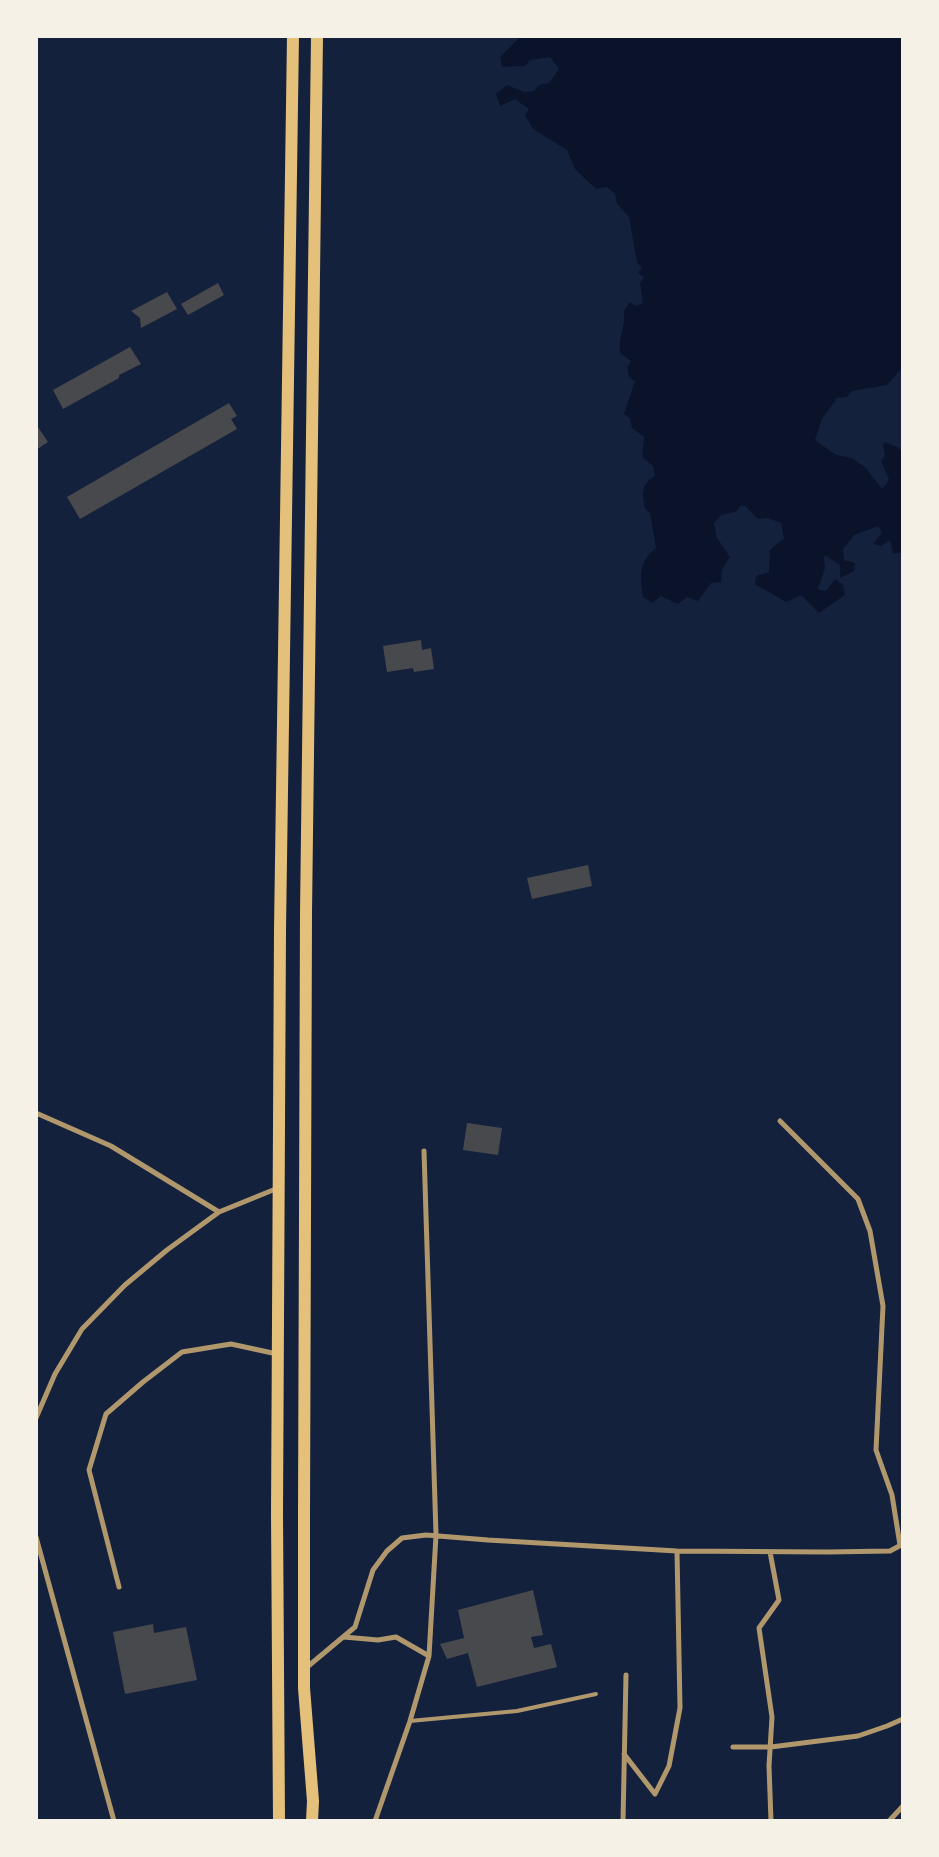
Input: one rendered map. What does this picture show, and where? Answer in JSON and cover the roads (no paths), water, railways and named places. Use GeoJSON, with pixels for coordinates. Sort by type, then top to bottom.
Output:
{"type":"FeatureCollection","features":[{"type":"Feature","properties":{"kind":"highway"},"geometry":{"type":"LineString","coordinates":[[279,1821],[278,1354],[280,919],[293,36]]}},
{"type":"Feature","properties":{"kind":"highway"},"geometry":{"type":"LineString","coordinates":[[312,1821],[304,1670],[306,912],[317,36]]}},
{"type":"Feature","properties":{"kind":"street"},"geometry":{"type":"LineString","coordinates":[[36,1113],[111,1146],[219,1212]]}},
{"type":"Feature","properties":{"kind":"street"},"geometry":{"type":"LineString","coordinates":[[304,1670],[355,1627],[373,1570],[387,1551],[402,1538],[426,1534],[488,1540],[677,1551],[890,1551],[901,1544],[892,1495],[876,1450],[883,1306],[870,1231],[858,1199],[780,1121]]}},
{"type":"Feature","properties":{"kind":"street"},"geometry":{"type":"LineString","coordinates":[[375,1821],[410,1721],[430,1656],[436,1535],[424,1151]]}},
{"type":"Feature","properties":{"kind":"street"},"geometry":{"type":"LineString","coordinates":[[36,1418],[55,1374],[82,1329],[125,1285],[167,1250],[219,1212],[279,1188]]}},
{"type":"Feature","properties":{"kind":"street"},"geometry":{"type":"LineString","coordinates":[[119,1588],[89,1470],[106,1414],[182,1352],[232,1344],[278,1354]]}},
{"type":"Feature","properties":{"kind":"street"},"geometry":{"type":"LineString","coordinates":[[36,1537],[114,1821]]}},
{"type":"Feature","properties":{"kind":"street"},"geometry":{"type":"LineString","coordinates":[[624,1754],[655,1794],[669,1766],[680,1708],[677,1551]]}},
{"type":"Feature","properties":{"kind":"street"},"geometry":{"type":"LineString","coordinates":[[770,1552],[779,1600],[759,1628],[772,1717],[769,1766],[771,1821]]}},
{"type":"Feature","properties":{"kind":"street"},"geometry":{"type":"LineString","coordinates":[[344,1637],[378,1640],[396,1637],[430,1656]]}},
{"type":"Feature","properties":{"kind":"street"},"geometry":{"type":"LineString","coordinates":[[623,1821],[626,1675]]}},
{"type":"Feature","properties":{"kind":"street"},"geometry":{"type":"LineString","coordinates":[[732,1747],[771,1747],[858,1736],[903,1719]]}},
{"type":"Feature","properties":{"kind":"street"},"geometry":{"type":"LineString","coordinates":[[889,1821],[903,1806]]}},
{"type":"Feature","properties":{"kind":"lane"},"geometry":{"type":"LineString","coordinates":[[410,1721],[517,1711],[596,1694]]}},
{"type":"Feature","properties":{"kind":"water"},"geometry":{"type":"Polygon","coordinates":[[[518,36],[903,36],[903,367],[887,385],[852,391],[847,397],[837,398],[822,419],[815,440],[836,455],[852,458],[866,468],[882,489],[889,480],[881,461],[885,455],[883,445],[885,442],[899,448],[903,454],[903,552],[893,554],[890,540],[881,546],[873,544],[882,533],[878,526],[854,535],[843,549],[844,560],[855,563],[854,571],[840,578],[840,565],[825,555],[825,568],[818,589],[826,591],[835,579],[843,585],[845,595],[819,613],[801,595],[786,602],[755,584],[756,576],[769,572],[770,550],[784,538],[781,523],[768,518],[758,519],[745,506],[740,506],[736,512],[721,515],[714,523],[717,538],[730,557],[722,569],[721,582],[711,583],[698,601],[687,597],[678,604],[661,596],[652,603],[643,597],[641,576],[643,564],[650,553],[656,548],[650,513],[645,509],[643,494],[647,482],[655,476],[653,466],[642,457],[644,437],[632,428],[630,418],[624,414],[635,381],[629,377],[627,367],[631,361],[620,353],[624,311],[630,302],[636,306],[643,303],[640,283],[644,277],[638,273],[642,267],[637,263],[629,217],[617,204],[615,194],[607,187],[596,189],[575,169],[567,150],[533,129],[525,115],[529,109],[515,99],[500,106],[496,94],[507,85],[524,92],[534,91],[539,85],[549,83],[559,69],[550,57],[530,60],[525,66],[502,67],[500,57],[518,39],[518,36]]]}}]}
